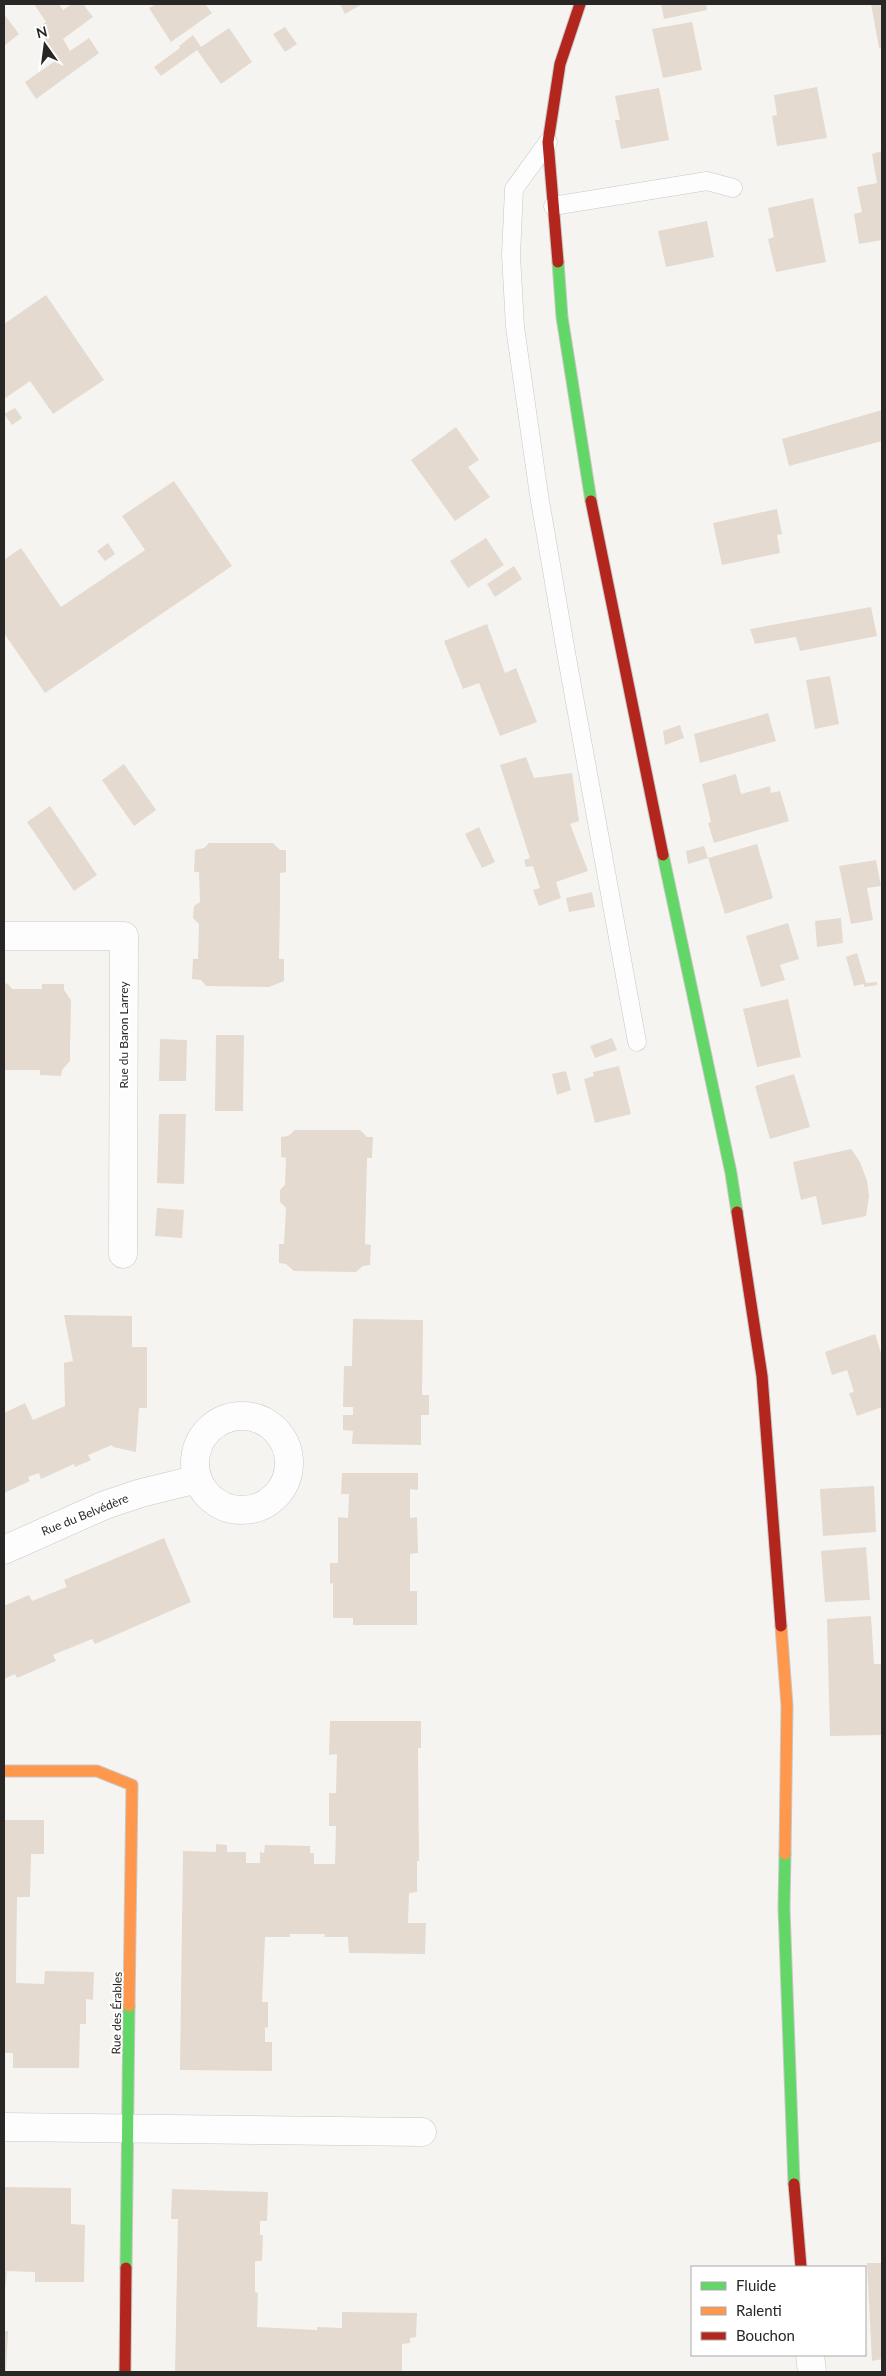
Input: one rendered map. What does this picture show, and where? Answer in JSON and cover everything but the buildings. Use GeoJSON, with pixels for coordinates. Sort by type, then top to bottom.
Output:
{"type":"FeatureCollection","features":[{"type":"Feature","properties":{"kind":"street"},"geometry":{"type":"LineString","coordinates":[[580,4],[560,64],[548,142],[562,317],[592,506],[676,920],[731,1173],[762,1376],[787,1706],[784,1908],[795,2210],[801,2266]]}},
{"type":"Feature","properties":{"kind":"street","name":"Rue du Baron Larrey"},"geometry":{"type":"LineString","coordinates":[[4,936],[124,936],[123,1254]]}},
{"type":"Feature","properties":{"kind":"street","name":"Rue du Belvédère"},"geometry":{"type":"LineString","coordinates":[[4,1550],[105,1505],[141,1493],[198,1479]]}},
{"type":"Feature","properties":{"kind":"street","name":"Rue des Érables"},"geometry":{"type":"LineString","coordinates":[[4,1771],[97,1772],[132,1785],[125,2372]]}},
{"type":"Feature","properties":{"kind":"street"},"geometry":{"type":"LineString","coordinates":[[4,2127],[422,2132]]}},
{"type":"Feature","properties":{"kind":"street"},"geometry":{"type":"LineString","coordinates":[[810,2356],[812,2372]]}},
{"type":"Feature","properties":{"kind":"lane"},"geometry":{"type":"LineString","coordinates":[[548,142],[514,189],[511,255],[515,327],[550,562],[637,1042]]}},
{"type":"Feature","properties":{"kind":"lane"},"geometry":{"type":"LineString","coordinates":[[553,206],[707,180],[733,188]]}},
{"type":"Feature","properties":{"kind":"traffic: fast"},"geometry":{"type":"LineString","coordinates":[[558,262],[562,317],[591,501]]}},
{"type":"Feature","properties":{"kind":"traffic: fast"},"geometry":{"type":"LineString","coordinates":[[663,855],[731,1173],[737,1212]]}},
{"type":"Feature","properties":{"kind":"traffic: fast"},"geometry":{"type":"LineString","coordinates":[[785,1854],[784,1908],[794,2184]]}},
{"type":"Feature","properties":{"kind":"traffic: fast"},"geometry":{"type":"LineString","coordinates":[[126,2268],[129,2006]]}},
{"type":"Feature","properties":{"kind":"traffic: slow"},"geometry":{"type":"LineString","coordinates":[[781,1626],[787,1706],[785,1854]]}},
{"type":"Feature","properties":{"kind":"traffic: slow"},"geometry":{"type":"LineString","coordinates":[[4,1771],[97,1771],[132,1785],[129,2006]]}},
{"type":"Feature","properties":{"kind":"traffic: jam"},"geometry":{"type":"LineString","coordinates":[[558,262],[548,142],[560,64],[580,4]]}},
{"type":"Feature","properties":{"kind":"traffic: jam"},"geometry":{"type":"LineString","coordinates":[[591,501],[663,855]]}},
{"type":"Feature","properties":{"kind":"traffic: jam"},"geometry":{"type":"LineString","coordinates":[[737,1212],[762,1376],[781,1626]]}},
{"type":"Feature","properties":{"kind":"traffic: jam"},"geometry":{"type":"LineString","coordinates":[[794,2184],[801,2266]]}},
{"type":"Feature","properties":{"kind":"traffic: jam"},"geometry":{"type":"LineString","coordinates":[[125,2372],[126,2268]]}}]}
